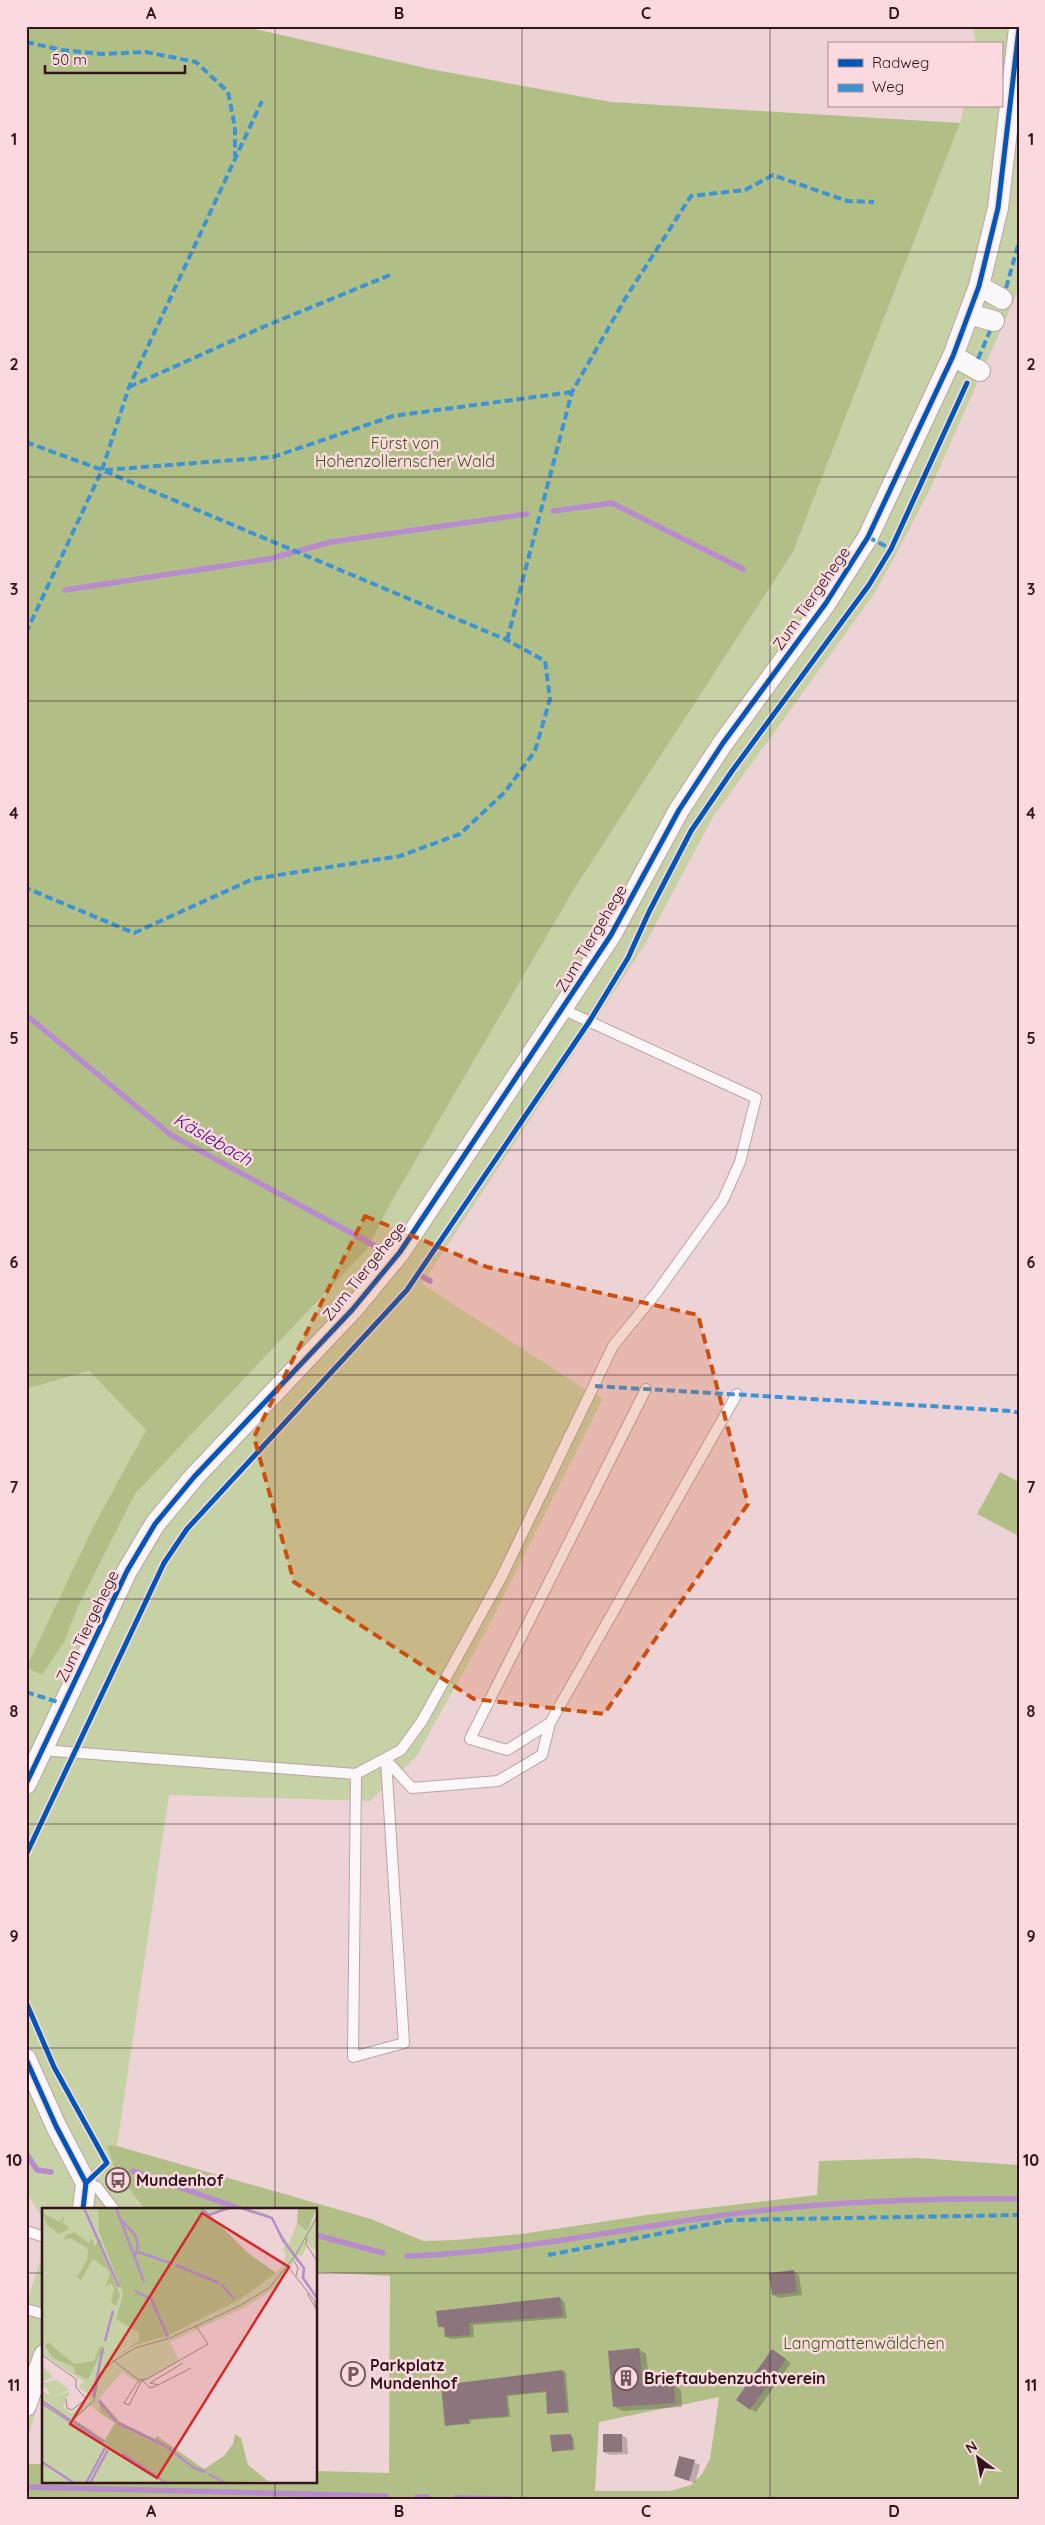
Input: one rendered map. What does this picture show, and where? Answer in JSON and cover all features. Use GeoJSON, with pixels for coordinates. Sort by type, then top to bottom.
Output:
{"type":"FeatureCollection","features":[{"type":"Feature","properties":{"kind":"street","name":"Zum Tiergehege"},"geometry":{"type":"LineString","coordinates":[[26,1784],[127,1571],[155,1524],[194,1476],[352,1310],[400,1252],[611,935],[679,810],[722,743],[826,603],[868,537],[953,356],[979,286],[998,208],[1019,28]]}},
{"type":"Feature","properties":{"kind":"street"},"geometry":{"type":"LineString","coordinates":[[979,286],[1002,300]]}},
{"type":"Feature","properties":{"kind":"street"},"geometry":{"type":"LineString","coordinates":[[970,314],[994,321]]}},
{"type":"Feature","properties":{"kind":"street"},"geometry":{"type":"LineString","coordinates":[[953,356],[980,371]]}},
{"type":"Feature","properties":{"kind":"street"},"geometry":{"type":"LineString","coordinates":[[26,2059],[56,2126],[86,2183],[83,2208]]}},
{"type":"Feature","properties":{"kind":"street"},"geometry":{"type":"LineString","coordinates":[[26,2406],[42,2361]]}},
{"type":"Feature","properties":{"kind":"lane"},"geometry":{"type":"LineString","coordinates":[[41,1750],[356,1774],[402,1750],[432,1704],[501,1578],[613,1346],[657,1292],[722,1200],[740,1162],[756,1098],[562,1009]]}},
{"type":"Feature","properties":{"kind":"lane"},"geometry":{"type":"LineString","coordinates":[[550,1723],[507,1750],[470,1739],[646,1389]]}},
{"type":"Feature","properties":{"kind":"lane"},"geometry":{"type":"LineString","coordinates":[[386,1760],[412,1788],[498,1781],[542,1755],[550,1723],[737,1394]]}},
{"type":"Feature","properties":{"kind":"lane"},"geometry":{"type":"LineString","coordinates":[[356,1774],[353,2056],[404,2043],[386,1760]]}},
{"type":"Feature","properties":{"kind":"lane"},"geometry":{"type":"LineString","coordinates":[[86,2183],[97,2187],[113,2208]]}},
{"type":"Feature","properties":{"kind":"lane"},"geometry":{"type":"LineString","coordinates":[[26,2232],[42,2236]]}},
{"type":"Feature","properties":{"kind":"lane"},"geometry":{"type":"LineString","coordinates":[[26,2309],[42,2313]]}},
{"type":"Feature","properties":{"kind":"highlighted area"},"geometry":{"type":"Polygon","coordinates":[[[365,1216],[487,1267],[698,1315],[748,1504],[604,1714],[474,1699],[294,1582],[254,1437],[365,1216]]]}},
{"type":"Feature","properties":{"kind":"green space","name":"Fürst von Hohenzollernscher Wald"},"geometry":{"type":"Polygon","coordinates":[[[26,26],[242,26],[430,69],[611,102],[960,123],[793,552],[576,886],[392,1201],[367,1249],[135,1494],[78,1607],[64,1642],[42,1675],[26,1668],[93,1527],[146,1430],[89,1371],[26,1389],[26,26]]]}},
{"type":"Feature","properties":{"kind":"green space"},"geometry":{"type":"Polygon","coordinates":[[[973,26],[1019,26],[1019,289],[930,489],[874,594],[713,817],[644,946],[422,1284],[588,1391],[600,1396],[602,1400],[487,1629],[416,1757],[370,1801],[169,1795],[117,2146],[108,2146],[114,2167],[143,2208],[42,2208],[42,2217],[26,2192],[26,1669],[42,1675],[64,1642],[78,1607],[135,1494],[367,1249],[392,1201],[576,886],[793,552],[960,123],[964,108],[1002,108],[1002,42],[975,42],[973,26]]]}},
{"type":"Feature","properties":{"kind":"green space"},"geometry":{"type":"Polygon","coordinates":[[[89,1371],[146,1430],[93,1527],[26,1668],[26,1389],[89,1371]]]}},
{"type":"Feature","properties":{"kind":"green space"},"geometry":{"type":"Polygon","coordinates":[[[1000,1472],[1019,1482],[1019,1536],[977,1514],[1000,1472]]]}},
{"type":"Feature","properties":{"kind":"green space","name":"Langmattenwäldchen"},"geometry":{"type":"Polygon","coordinates":[[[107,2145],[117,2146],[371,2219],[423,2241],[522,2234],[647,2215],[817,2195],[819,2161],[917,2158],[1019,2165],[1019,2499],[26,2499],[26,2464],[42,2464],[42,2482],[318,2482],[318,2471],[389,2473],[390,2276],[318,2272],[318,2208],[143,2208],[114,2167],[107,2145]],[[719,2397],[599,2422],[595,2491],[670,2491],[691,2485],[702,2474],[710,2459],[719,2397]]]}},
{"type":"Feature","properties":{"kind":"green space"},"geometry":{"type":"Polygon","coordinates":[[[42,2255],[42,2387],[26,2445],[26,2305],[42,2255]]]}},
{"type":"Feature","properties":{"kind":"building"},"geometry":{"type":"Polygon","coordinates":[[[794,2270],[797,2292],[772,2295],[769,2273],[794,2270]]]}},
{"type":"Feature","properties":{"kind":"building"},"geometry":{"type":"Polygon","coordinates":[[[560,2297],[563,2316],[469,2323],[470,2335],[445,2337],[444,2327],[438,2327],[436,2311],[560,2297]]]}},
{"type":"Feature","properties":{"kind":"building","name":"Brieftaubenzuchtverein"},"geometry":{"type":"Polygon","coordinates":[[[639,2348],[643,2385],[674,2384],[675,2403],[613,2407],[608,2351],[639,2348]]]}},
{"type":"Feature","properties":{"kind":"building"},"geometry":{"type":"Polygon","coordinates":[[[772,2349],[786,2359],[750,2410],[736,2400],[772,2349]]]}},
{"type":"Feature","properties":{"kind":"building"},"geometry":{"type":"Polygon","coordinates":[[[563,2370],[567,2412],[547,2414],[546,2391],[506,2395],[508,2416],[468,2419],[469,2423],[445,2426],[441,2385],[563,2370]]]}},
{"type":"Feature","properties":{"kind":"building"},"geometry":{"type":"Polygon","coordinates":[[[571,2434],[573,2449],[552,2452],[550,2435],[571,2434]]]}},
{"type":"Feature","properties":{"kind":"building"},"geometry":{"type":"Polygon","coordinates":[[[603,2434],[622,2434],[622,2452],[603,2452],[603,2434]]]}},
{"type":"Feature","properties":{"kind":"building"},"geometry":{"type":"Polygon","coordinates":[[[679,2456],[695,2460],[689,2481],[674,2476],[679,2456]]]}},
{"type":"Feature","properties":{"kind":"waterway"},"geometry":{"type":"LineString","coordinates":[[553,511],[612,503],[743,569]]}},
{"type":"Feature","properties":{"kind":"waterway"},"geometry":{"type":"LineString","coordinates":[[65,590],[269,559],[331,542],[527,514]]}},
{"type":"Feature","properties":{"kind":"waterway","name":"Käslebach"},"geometry":{"type":"LineString","coordinates":[[26,1015],[171,1135],[377,1247]]}},
{"type":"Feature","properties":{"kind":"waterway"},"geometry":{"type":"LineString","coordinates":[[423,1277],[430,1281]]}},
{"type":"Feature","properties":{"kind":"waterway"},"geometry":{"type":"LineString","coordinates":[[26,2153],[37,2170],[51,2172]]}},
{"type":"Feature","properties":{"kind":"waterway"},"geometry":{"type":"LineString","coordinates":[[133,2171],[238,2208]]}},
{"type":"Feature","properties":{"kind":"waterway"},"geometry":{"type":"LineString","coordinates":[[407,2256],[524,2246],[718,2216],[793,2207],[906,2200],[1019,2199]]}},
{"type":"Feature","properties":{"kind":"waterway"},"geometry":{"type":"LineString","coordinates":[[318,2236],[383,2253]]}},
{"type":"Feature","properties":{"kind":"waterway"},"geometry":{"type":"LineString","coordinates":[[26,2487],[386,2496]]}},
{"type":"Feature","properties":{"kind":"waterway"},"geometry":{"type":"LineString","coordinates":[[417,2497],[427,2497]]}},
{"type":"Feature","properties":{"kind":"waterway"},"geometry":{"type":"LineString","coordinates":[[456,2498],[509,2499]]}},
{"type":"Feature","properties":{"kind":"marked path"},"geometry":{"type":"LineString","coordinates":[[26,42],[62,50],[102,54],[146,52],[196,62],[228,92],[235,127],[235,156]]}},
{"type":"Feature","properties":{"kind":"marked path"},"geometry":{"type":"LineString","coordinates":[[26,633],[102,470],[129,387],[262,101]]}},
{"type":"Feature","properties":{"kind":"marked path"},"geometry":{"type":"LineString","coordinates":[[507,640],[572,392],[625,299],[691,196],[745,190],[773,175],[847,201],[874,202]]}},
{"type":"Feature","properties":{"kind":"marked path"},"geometry":{"type":"LineString","coordinates":[[1006,288],[1019,242]]}},
{"type":"Feature","properties":{"kind":"marked path"},"geometry":{"type":"LineString","coordinates":[[129,387],[263,327],[390,275]]}},
{"type":"Feature","properties":{"kind":"marked path"},"geometry":{"type":"LineString","coordinates":[[978,359],[990,331]]}},
{"type":"Feature","properties":{"kind":"marked path"},"geometry":{"type":"LineString","coordinates":[[105,470],[273,457],[393,416],[572,392]]}},
{"type":"Feature","properties":{"kind":"marked path"},"geometry":{"type":"LineString","coordinates":[[26,442],[102,470],[507,640],[545,661],[550,699],[535,751],[505,792],[460,834],[400,856],[253,879],[134,933],[26,888]]}},
{"type":"Feature","properties":{"kind":"marked path"},"geometry":{"type":"LineString","coordinates":[[868,537],[891,549]]}},
{"type":"Feature","properties":{"kind":"marked path"},"geometry":{"type":"LineString","coordinates":[[595,1386],[1012,1411],[1019,1413]]}},
{"type":"Feature","properties":{"kind":"marked path"},"geometry":{"type":"LineString","coordinates":[[26,1692],[64,1704]]}},
{"type":"Feature","properties":{"kind":"marked path"},"geometry":{"type":"LineString","coordinates":[[548,2255],[731,2220],[1019,2215]]}},
{"type":"Feature","properties":{"kind":"cycle path"},"geometry":{"type":"LineString","coordinates":[[26,1784],[127,1571],[155,1524],[194,1477],[352,1310],[400,1252],[611,935],[679,810],[723,743],[826,603],[868,537],[953,356],[979,286],[998,208],[1019,28]]}},
{"type":"Feature","properties":{"kind":"cycle path"},"geometry":{"type":"LineString","coordinates":[[26,1855],[164,1563],[187,1529],[407,1290],[589,1022],[628,958],[649,912],[691,831],[732,771],[869,585],[891,549],[967,383]]}},
{"type":"Feature","properties":{"kind":"cycle path"},"geometry":{"type":"LineString","coordinates":[[26,2002],[54,2067],[107,2163],[86,2183]]}},
{"type":"Feature","properties":{"kind":"cycle path"},"geometry":{"type":"LineString","coordinates":[[26,2059],[56,2126],[86,2183],[83,2208]]}},
{"type":"Feature","properties":{"kind":"place","name":"Mundenhof"},"geometry":{"type":"Point","coordinates":[118,2180]}},
{"type":"Feature","properties":{"kind":"place","name":"Parkplatz Mundenhof"},"geometry":{"type":"Point","coordinates":[353,2374]}},
{"type":"Feature","properties":{"kind":"place","name":"Brieftaubenzuchtverein"},"geometry":{"type":"Point","coordinates":[626,2378]}}]}
